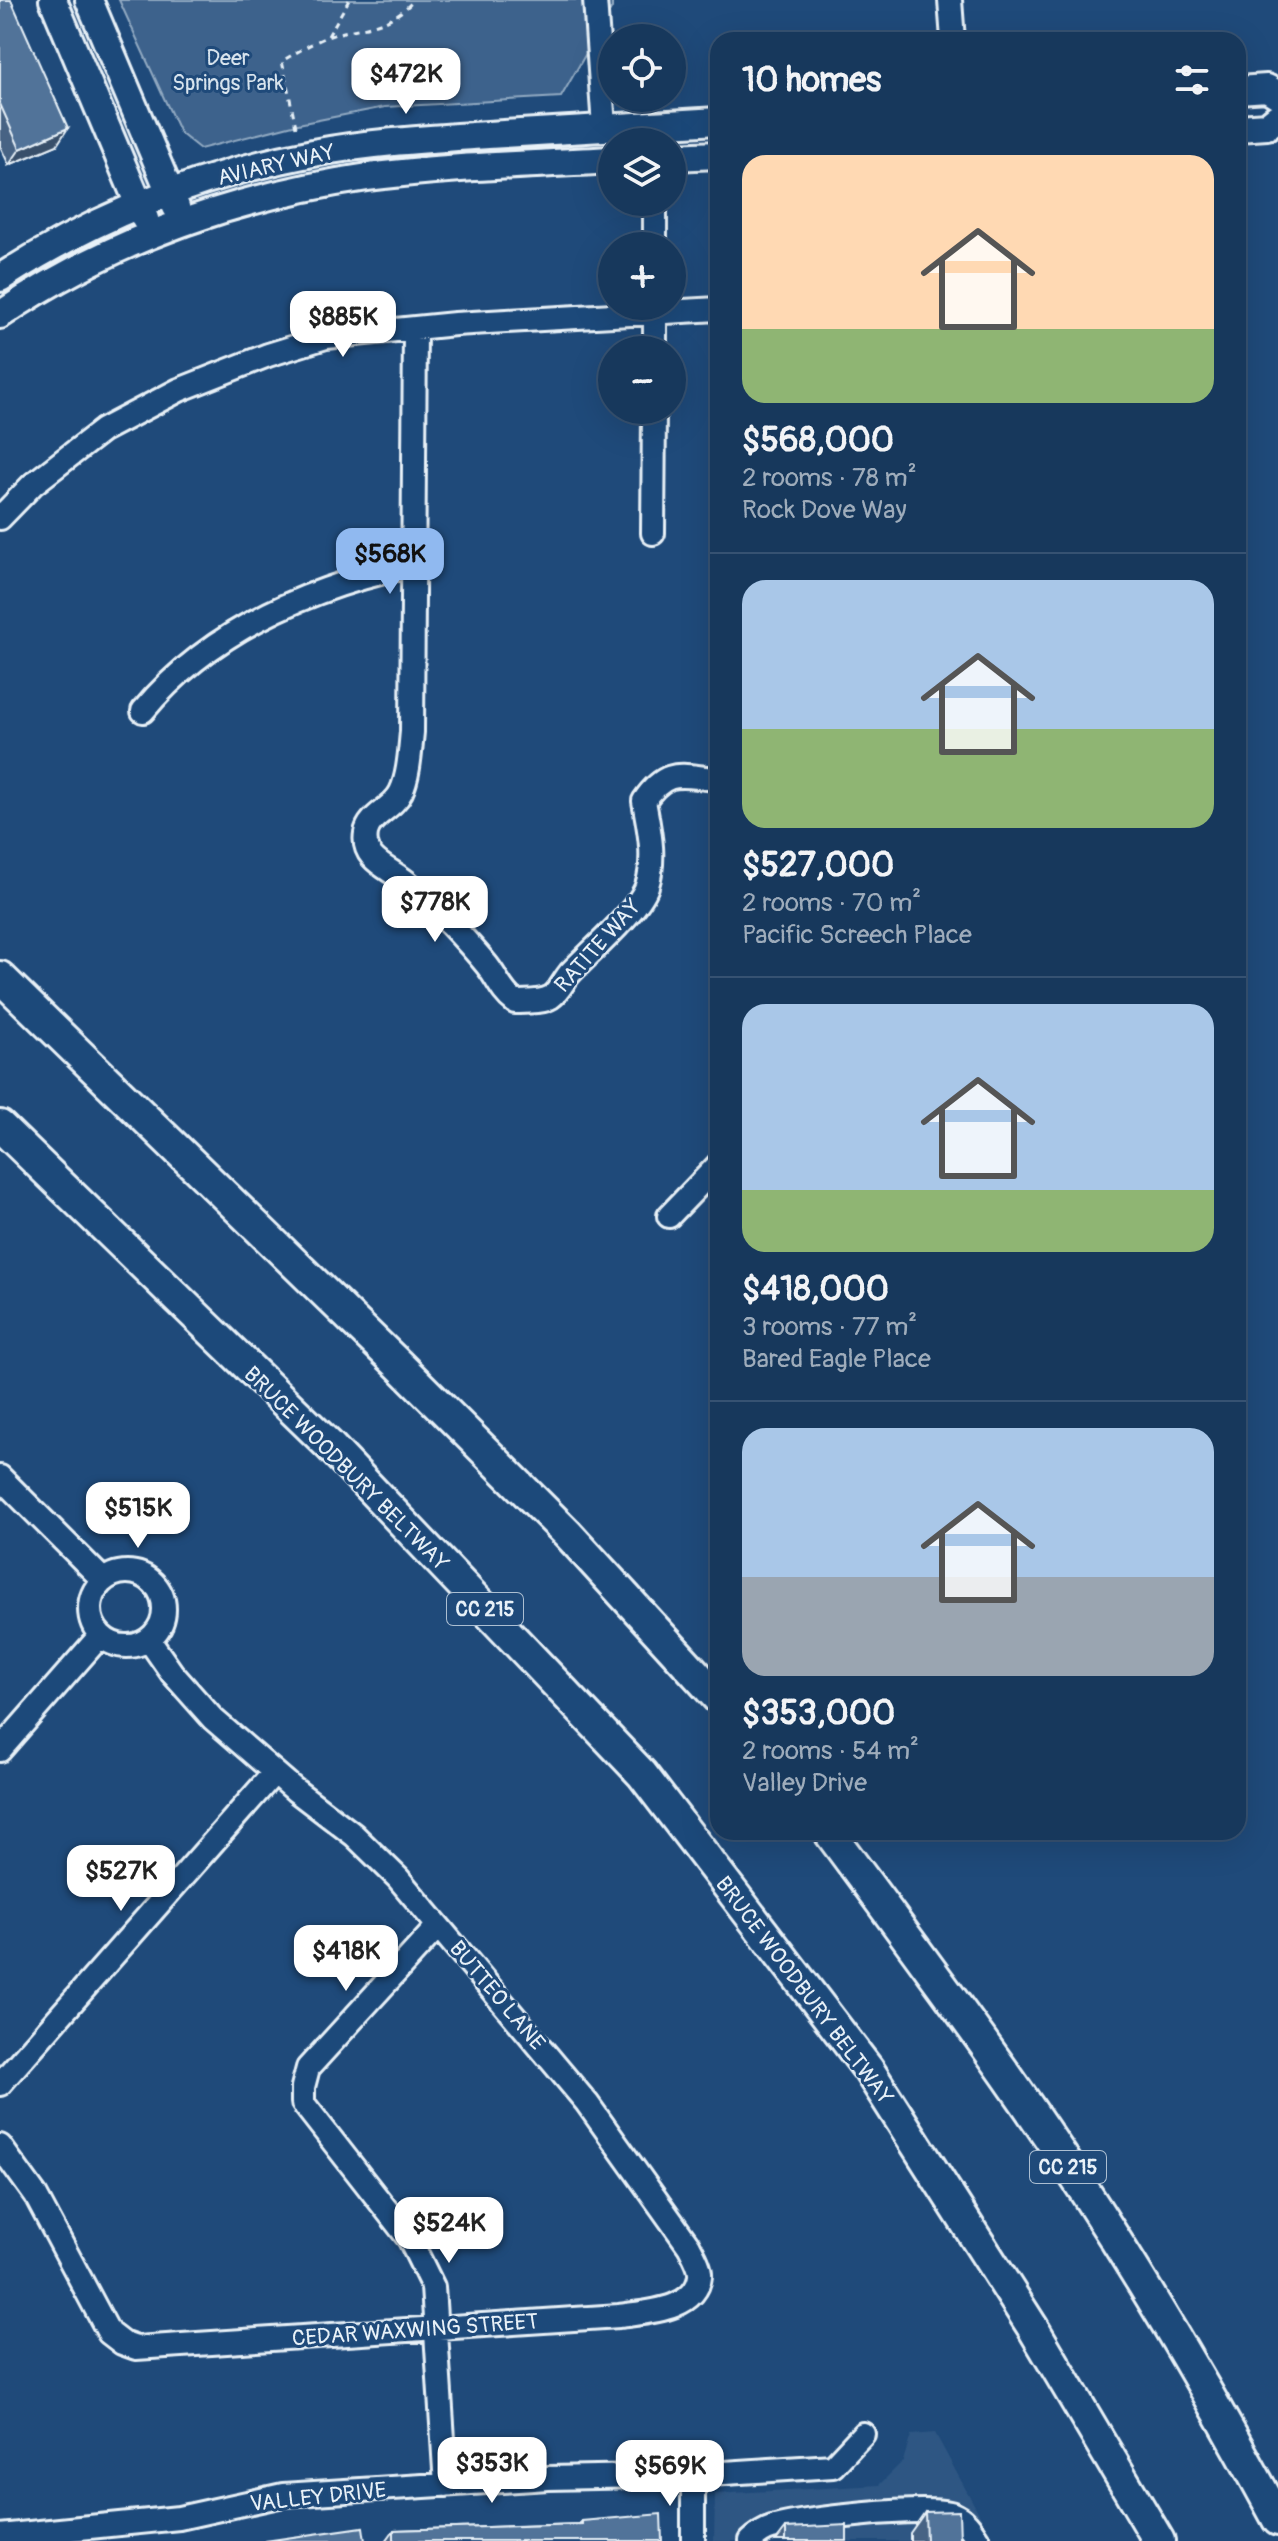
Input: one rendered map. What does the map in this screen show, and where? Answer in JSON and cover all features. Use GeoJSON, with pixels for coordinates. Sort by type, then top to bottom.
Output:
{"type":"FeatureCollection","features":[{"type":"Feature","properties":{"kind":"highway"},"geometry":{"type":"LineString","coordinates":[[0,977],[388,1354],[568,1534],[710,1689]]}},
{"type":"Feature","properties":{"kind":"highway","name":"BRUCE WOODBURY BELTWAY"},"geometry":{"type":"LineString","coordinates":[[0,1126],[330,1446],[642,1774],[868,2069],[1033,2328],[1159,2541]]}},
{"type":"Feature","properties":{"kind":"highway","name":"CC 215"},"geometry":{"type":"LineString","coordinates":[[835,1840],[1009,2078],[1113,2235],[1228,2427],[1278,2520]]}},
{"type":"Feature","properties":{"kind":"main road"},"geometry":{"type":"LineString","coordinates":[[53,0],[151,234]]}},
{"type":"Feature","properties":{"kind":"main road"},"geometry":{"type":"LineString","coordinates":[[89,0],[171,191],[181,222]]}},
{"type":"Feature","properties":{"kind":"main road"},"geometry":{"type":"LineString","coordinates":[[1246,89],[1267,88],[1278,95]]}},
{"type":"Feature","properties":{"kind":"main road"},"geometry":{"type":"LineString","coordinates":[[1246,127],[1267,126],[1278,117]]}},
{"type":"Feature","properties":{"kind":"main road","name":"AVIARY WAY"},"geometry":{"type":"LineString","coordinates":[[684,128],[710,123]]}},
{"type":"Feature","properties":{"kind":"main road","name":"AVIARY WAY"},"geometry":{"type":"LineString","coordinates":[[0,278],[77,233],[139,203],[273,162],[354,146],[611,128]]}},
{"type":"Feature","properties":{"kind":"main road"},"geometry":{"type":"LineString","coordinates":[[686,156],[710,155]]}},
{"type":"Feature","properties":{"kind":"main road","name":"AVIARY WAY"},"geometry":{"type":"LineString","coordinates":[[0,315],[62,277],[151,234],[269,196],[370,177],[598,161]]}},
{"type":"Feature","properties":{"kind":"street"},"geometry":{"type":"LineString","coordinates":[[595,0],[604,127]]}},
{"type":"Feature","properties":{"kind":"street"},"geometry":{"type":"LineString","coordinates":[[950,0],[952,32]]}},
{"type":"Feature","properties":{"kind":"street"},"geometry":{"type":"LineString","coordinates":[[686,310],[710,309]]}},
{"type":"Feature","properties":{"kind":"street"},"geometry":{"type":"LineString","coordinates":[[0,518],[33,484],[103,430],[179,390],[268,355],[326,337],[598,314]]}},
{"type":"Feature","properties":{"kind":"street"},"geometry":{"type":"LineString","coordinates":[[143,711],[164,686],[192,661],[269,614],[326,588],[413,565],[415,329]]}},
{"type":"Feature","properties":{"kind":"street"},"geometry":{"type":"LineString","coordinates":[[653,533],[654,424]]}},
{"type":"Feature","properties":{"kind":"street","name":"RATITE WAY"},"geometry":{"type":"LineString","coordinates":[[413,565],[412,732],[409,759],[401,793],[386,811],[371,821],[365,834],[368,852],[377,863],[408,882],[486,963],[504,994],[515,1002],[544,1000],[555,994],[646,889],[651,865],[651,831],[644,801],[655,786],[672,776],[710,778]]}},
{"type":"Feature","properties":{"kind":"street"},"geometry":{"type":"LineString","coordinates":[[669,1216],[710,1173]]}},
{"type":"Feature","properties":{"kind":"street"},"geometry":{"type":"LineString","coordinates":[[0,1477],[103,1580]]}},
{"type":"Feature","properties":{"kind":"street"},"geometry":{"type":"LineString","coordinates":[[130,1572],[155,1584],[162,1596],[164,1615],[159,1628],[149,1640],[138,1646],[124,1647],[100,1636],[92,1623],[90,1604],[94,1591],[103,1580],[116,1573],[130,1572]]}},
{"type":"Feature","properties":{"kind":"street"},"geometry":{"type":"LineString","coordinates":[[0,1750],[100,1636]]}},
{"type":"Feature","properties":{"kind":"street","name":"BUTTEO LANE"},"geometry":{"type":"LineString","coordinates":[[149,1640],[191,1697],[274,1773],[374,1853],[523,2024],[620,2148],[689,2246],[700,2277],[696,2284]]}},
{"type":"Feature","properties":{"kind":"street"},"geometry":{"type":"LineString","coordinates":[[0,2084],[274,1773]]}},
{"type":"Feature","properties":{"kind":"street"},"geometry":{"type":"LineString","coordinates":[[438,1926],[308,2068],[303,2103],[387,2208],[417,2252],[433,2287],[446,2485]]}},
{"type":"Feature","properties":{"kind":"street","name":"CEDAR WAXWING STREET"},"geometry":{"type":"LineString","coordinates":[[0,2146],[36,2196],[109,2333],[122,2343],[136,2348],[654,2311],[689,2298],[696,2284]]}},
{"type":"Feature","properties":{"kind":"street","name":"VALLEY DRIVE"},"geometry":{"type":"LineString","coordinates":[[0,2536],[89,2534],[283,2495],[548,2478],[693,2475],[833,2466],[863,2434]]}},
{"type":"Feature","properties":{"kind":"street"},"geometry":{"type":"LineString","coordinates":[[693,2475],[693,2541]]}},
{"type":"Feature","properties":{"kind":"street"},"geometry":{"type":"LineString","coordinates":[[751,2541],[772,2528],[833,2518],[936,2511],[954,2515],[970,2525],[979,2541]]}},
{"type":"Feature","properties":{"kind":"path"},"geometry":{"type":"LineString","coordinates":[[328,36],[349,0]]}},
{"type":"Feature","properties":{"kind":"path"},"geometry":{"type":"LineString","coordinates":[[296,127],[282,61],[328,36],[373,27],[406,9],[414,0]]}},
{"type":"Feature","properties":{"kind":"shaded area"},"geometry":{"type":"Polygon","coordinates":[[[935,2433],[994,2541],[714,2541],[715,2494],[879,2485],[903,2461],[911,2435],[935,2433]]]}},
{"type":"Feature","properties":{"kind":"green space","name":"Deer Springs Park"},"geometry":{"type":"Polygon","coordinates":[[[119,0],[612,0],[612,8],[603,24],[598,24],[598,32],[561,97],[385,107],[293,125],[200,149],[180,133],[119,0]]]}},
{"type":"Feature","properties":{"kind":"building"},"geometry":{"type":"Polygon","coordinates":[[[0,0],[11,0],[68,128],[20,149],[0,104],[0,0]]]}},
{"type":"Feature","properties":{"kind":"building"},"geometry":{"type":"Polygon","coordinates":[[[959,2511],[960,2541],[926,2541],[925,2512],[959,2511]]]}},
{"type":"Feature","properties":{"kind":"building"},"geometry":{"type":"Polygon","coordinates":[[[661,2514],[662,2541],[394,2541],[394,2530],[582,2524],[582,2521],[661,2514]]]}},
{"type":"Feature","properties":{"kind":"building"},"geometry":{"type":"Polygon","coordinates":[[[847,2525],[847,2541],[786,2541],[786,2528],[847,2525]]]}},
{"type":"Feature","properties":{"kind":"building"},"geometry":{"type":"Polygon","coordinates":[[[363,2527],[365,2541],[265,2541],[363,2527]]]}}]}
